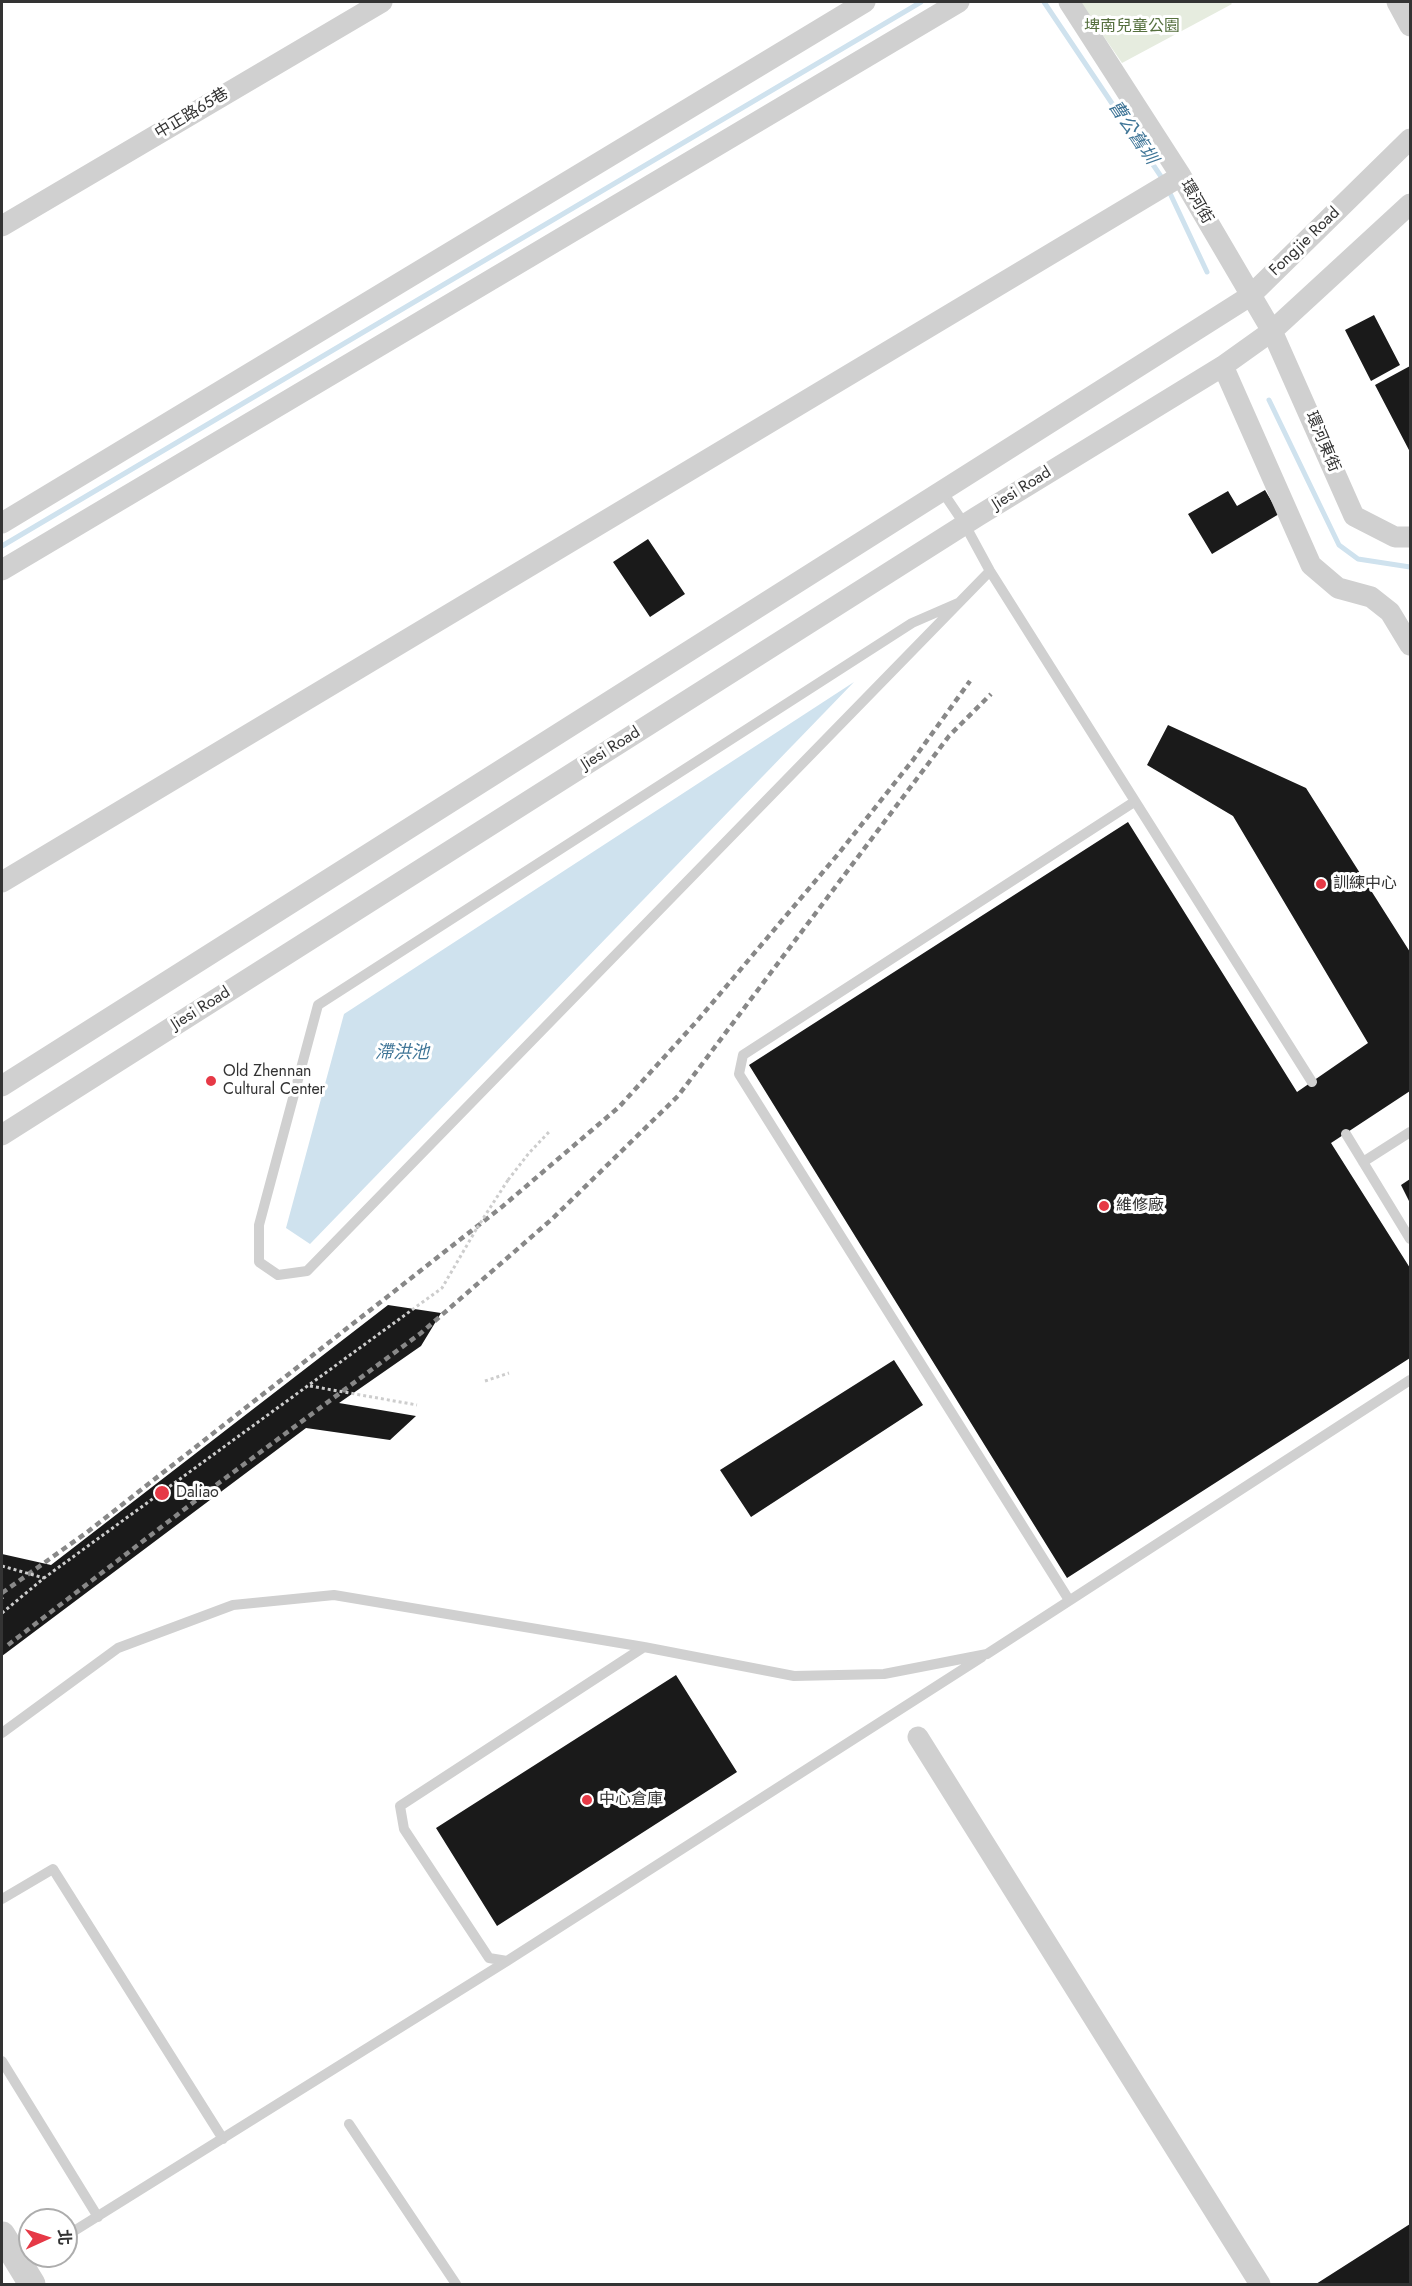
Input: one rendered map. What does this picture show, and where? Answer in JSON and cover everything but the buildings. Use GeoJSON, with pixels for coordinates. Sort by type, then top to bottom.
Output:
{"type":"FeatureCollection","features":[{"type":"Feature","properties":{"kind":"street","name":"中正路65巷"},"geometry":{"type":"LineString","coordinates":[[2,226],[382,2]]}},
{"type":"Feature","properties":{"kind":"street"},"geometry":{"type":"LineString","coordinates":[[2,523],[866,2]]}},
{"type":"Feature","properties":{"kind":"street"},"geometry":{"type":"LineString","coordinates":[[2,570],[959,2]]}},
{"type":"Feature","properties":{"kind":"street","name":"環河街"},"geometry":{"type":"LineString","coordinates":[[1069,2],[1171,181],[1262,314]]}},
{"type":"Feature","properties":{"kind":"street"},"geometry":{"type":"LineString","coordinates":[[1397,2],[1410,26]]}},
{"type":"Feature","properties":{"kind":"street","name":"Fongjie Road"},"geometry":{"type":"LineString","coordinates":[[1223,366],[1262,314],[1410,140]]}},
{"type":"Feature","properties":{"kind":"street"},"geometry":{"type":"LineString","coordinates":[[2,882],[1171,181]]}},
{"type":"Feature","properties":{"kind":"street","name":"Fongjie Road"},"geometry":{"type":"LineString","coordinates":[[942,491],[1191,334],[1262,314],[1410,204]]}},
{"type":"Feature","properties":{"kind":"street","name":"環河東街"},"geometry":{"type":"LineString","coordinates":[[1262,314],[1354,516],[1395,537],[1410,537]]}},
{"type":"Feature","properties":{"kind":"street"},"geometry":{"type":"LineString","coordinates":[[1223,366],[1311,565],[1338,588],[1371,597],[1390,612],[1410,645]]}},
{"type":"Feature","properties":{"kind":"street","name":"Jiesi Road"},"geometry":{"type":"LineString","coordinates":[[2,1134],[965,525],[1223,366]]}},
{"type":"Feature","properties":{"kind":"street"},"geometry":{"type":"LineString","coordinates":[[2,1086],[942,491]]}},
{"type":"Feature","properties":{"kind":"street"},"geometry":{"type":"LineString","coordinates":[[918,1737],[1260,2284]]}},
{"type":"Feature","properties":{"kind":"street"},"geometry":{"type":"LineString","coordinates":[[2,2235],[18,2255]]}},
{"type":"Feature","properties":{"kind":"lane"},"geometry":{"type":"LineString","coordinates":[[942,491],[965,525],[990,572],[1312,1082]]}},
{"type":"Feature","properties":{"kind":"lane"},"geometry":{"type":"LineString","coordinates":[[958,603],[912,623],[318,1005],[259,1225],[259,1262],[278,1275],[307,1271],[990,572]]}},
{"type":"Feature","properties":{"kind":"lane"},"geometry":{"type":"LineString","coordinates":[[1069,1600],[739,1074],[743,1055],[1134,802]]}},
{"type":"Feature","properties":{"kind":"lane"},"geometry":{"type":"LineString","coordinates":[[1363,1162],[1410,1132]]}},
{"type":"Feature","properties":{"kind":"lane"},"geometry":{"type":"LineString","coordinates":[[1346,1134],[1410,1239]]}},
{"type":"Feature","properties":{"kind":"lane"},"geometry":{"type":"LineString","coordinates":[[78,2229],[507,1961],[1410,1380]]}},
{"type":"Feature","properties":{"kind":"lane"},"geometry":{"type":"LineString","coordinates":[[2,1733],[118,1648],[232,1605],[334,1595],[644,1647],[794,1676],[884,1674],[987,1654]]}},
{"type":"Feature","properties":{"kind":"lane"},"geometry":{"type":"LineString","coordinates":[[507,1961],[489,1958],[404,1829],[400,1806],[644,1647]]}},
{"type":"Feature","properties":{"kind":"lane"},"geometry":{"type":"LineString","coordinates":[[2,1899],[53,1869],[222,2139]]}},
{"type":"Feature","properties":{"kind":"lane"},"geometry":{"type":"LineString","coordinates":[[2,2061],[98,2217]]}},
{"type":"Feature","properties":{"kind":"lane"},"geometry":{"type":"LineString","coordinates":[[349,2124],[456,2284]]}},
{"type":"Feature","properties":{"kind":"path"},"geometry":{"type":"LineString","coordinates":[[2,1613],[44,1578],[442,1288],[508,1179],[549,1132]]}},
{"type":"Feature","properties":{"kind":"path"},"geometry":{"type":"LineString","coordinates":[[485,1381],[509,1373]]}},
{"type":"Feature","properties":{"kind":"path"},"geometry":{"type":"LineString","coordinates":[[310,1386],[417,1405]]}},
{"type":"Feature","properties":{"kind":"path"},"geometry":{"type":"LineString","coordinates":[[2,1566],[44,1578]]}},
{"type":"Feature","properties":{"kind":"green space","name":"埤南兒童公園"},"geometry":{"type":"Polygon","coordinates":[[[1080,2],[1230,2],[1232,4],[1122,63],[1080,2]]]}},
{"type":"Feature","properties":{"kind":"water","name":"滯洪池"},"geometry":{"type":"Polygon","coordinates":[[[854,682],[310,1244],[286,1228],[344,1014],[854,682]]]}},
{"type":"Feature","properties":{"kind":"waterway"},"geometry":{"type":"LineString","coordinates":[[2,546],[921,2]]}},
{"type":"Feature","properties":{"kind":"waterway","name":"曹公舊圳"},"geometry":{"type":"LineString","coordinates":[[1044,2],[1164,181]]}},
{"type":"Feature","properties":{"kind":"waterway","name":"曹公舊圳"},"geometry":{"type":"LineString","coordinates":[[1168,189],[1207,272]]}},
{"type":"Feature","properties":{"kind":"waterway","name":"曹公舊圳"},"geometry":{"type":"LineString","coordinates":[[1269,400],[1339,545],[1358,559],[1410,567]]}},
{"type":"Feature","properties":{"kind":"railway"},"geometry":{"type":"LineString","coordinates":[[2,1593],[86,1533],[503,1206],[619,1107],[697,1021],[839,853],[913,760],[970,681]]}},
{"type":"Feature","properties":{"kind":"railway"},"geometry":{"type":"LineString","coordinates":[[8,1645],[212,1488],[421,1333],[552,1219],[678,1096],[949,736],[991,694]]}},
{"type":"Feature","properties":{"kind":"place","name":"訓練中心"},"geometry":{"type":"Point","coordinates":[1321,884]}},
{"type":"Feature","properties":{"kind":"place","name":"Old Zhennan Cultural Center"},"geometry":{"type":"Point","coordinates":[211,1081]}},
{"type":"Feature","properties":{"kind":"place","name":"維修廠"},"geometry":{"type":"Point","coordinates":[1104,1206]}},
{"type":"Feature","properties":{"kind":"place","name":"Daliao"},"geometry":{"type":"Point","coordinates":[162,1493]}},
{"type":"Feature","properties":{"kind":"place","name":"中心倉庫"},"geometry":{"type":"Point","coordinates":[587,1800]}}]}
